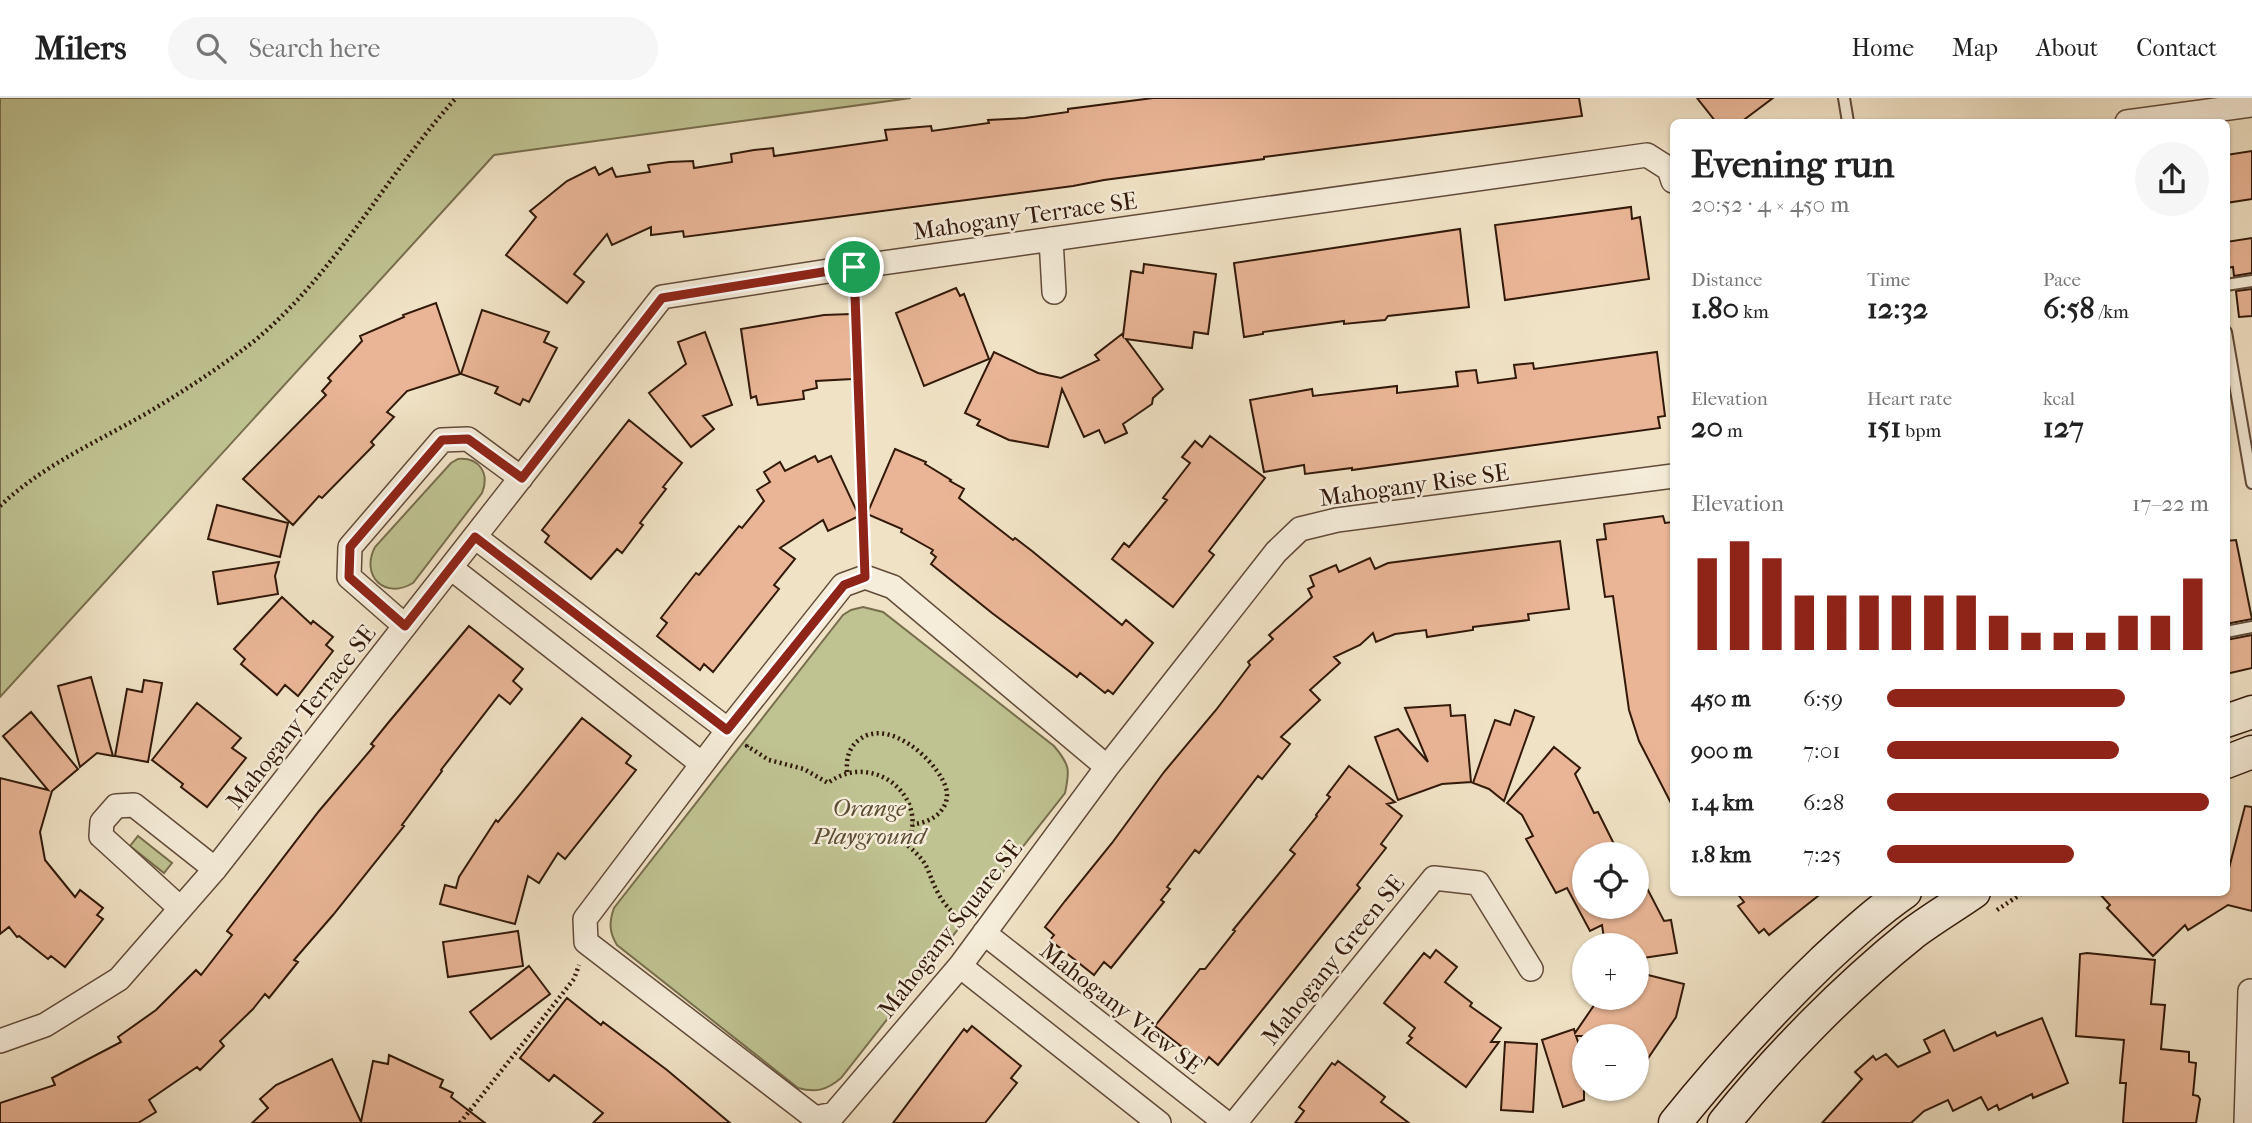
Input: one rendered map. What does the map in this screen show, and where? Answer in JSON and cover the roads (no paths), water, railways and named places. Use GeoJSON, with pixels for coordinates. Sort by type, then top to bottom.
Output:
{"type":"FeatureCollection","features":[{"type":"Feature","properties":{"kind":"street"},"geometry":{"type":"LineString","coordinates":[[2141,119],[2206,105],[2252,105]]}},
{"type":"Feature","properties":{"kind":"street","name":"Mahogany Terrace SE"},"geometry":{"type":"LineString","coordinates":[[0,1041],[45,1025],[119,979],[215,869],[662,298],[854,267],[1647,155],[1670,172]]}},
{"type":"Feature","properties":{"kind":"street"},"geometry":{"type":"LineString","coordinates":[[1051,239],[1054,292]]}},
{"type":"Feature","properties":{"kind":"street"},"geometry":{"type":"LineString","coordinates":[[405,626],[349,577],[350,547],[442,440],[468,439],[522,478]]}},
{"type":"Feature","properties":{"kind":"street","name":"Mahogany Rise SE"},"geometry":{"type":"LineString","coordinates":[[1107,767],[1276,552],[1300,528],[1337,520],[1670,476]]}},
{"type":"Feature","properties":{"kind":"street"},"geometry":{"type":"LineString","coordinates":[[475,537],[727,730]]}},
{"type":"Feature","properties":{"kind":"street"},"geometry":{"type":"LineString","coordinates":[[452,568],[702,764],[844,585],[865,577],[893,587],[1107,767]]}},
{"type":"Feature","properties":{"kind":"street"},"geometry":{"type":"LineString","coordinates":[[2230,720],[2252,712]]}},
{"type":"Feature","properties":{"kind":"street"},"geometry":{"type":"LineString","coordinates":[[2230,760],[2252,752]]}},
{"type":"Feature","properties":{"kind":"street","name":"Mahogany Square SE"},"geometry":{"type":"LineString","coordinates":[[702,764],[584,919],[586,942],[814,1118],[834,1114],[960,966],[1107,767]]}},
{"type":"Feature","properties":{"kind":"street"},"geometry":{"type":"LineString","coordinates":[[180,908],[101,836],[102,822],[116,806],[134,805],[215,869]]}},
{"type":"Feature","properties":{"kind":"street","name":"Mahogany Green SE"},"geometry":{"type":"LineString","coordinates":[[1235,1123],[1434,878],[1478,883],[1531,969]]}},
{"type":"Feature","properties":{"kind":"street"},"geometry":{"type":"LineString","coordinates":[[1675,1123],[1792,990],[1891,896],[1913,933]]}},
{"type":"Feature","properties":{"kind":"street"},"geometry":{"type":"LineString","coordinates":[[1724,1123],[1772,1068],[1823,1016],[1913,933],[1981,905]]}},
{"type":"Feature","properties":{"kind":"street","name":"Mahogany View SE"},"geometry":{"type":"LineString","coordinates":[[984,933],[1226,1123]]}},
{"type":"Feature","properties":{"kind":"street"},"geometry":{"type":"LineString","coordinates":[[960,966],[1159,1123]]}},
{"type":"Feature","properties":{"kind":"street"},"geometry":{"type":"LineString","coordinates":[[2246,1123],[2250,991]]}},
{"type":"Feature","properties":{"kind":"lane"},"geometry":{"type":"LineString","coordinates":[[1844,98],[1848,119]]}},
{"type":"Feature","properties":{"kind":"lane"},"geometry":{"type":"LineString","coordinates":[[2230,284],[2252,281]]}},
{"type":"Feature","properties":{"kind":"lane"},"geometry":{"type":"LineString","coordinates":[[2230,355],[2252,483]]}},
{"type":"Feature","properties":{"kind":"lane"},"geometry":{"type":"LineString","coordinates":[[2230,631],[2252,627]]}},
{"type":"Feature","properties":{"kind":"park label","name":"Orange Playground"},"geometry":{"type":"Point","coordinates":[869,822]}}]}
